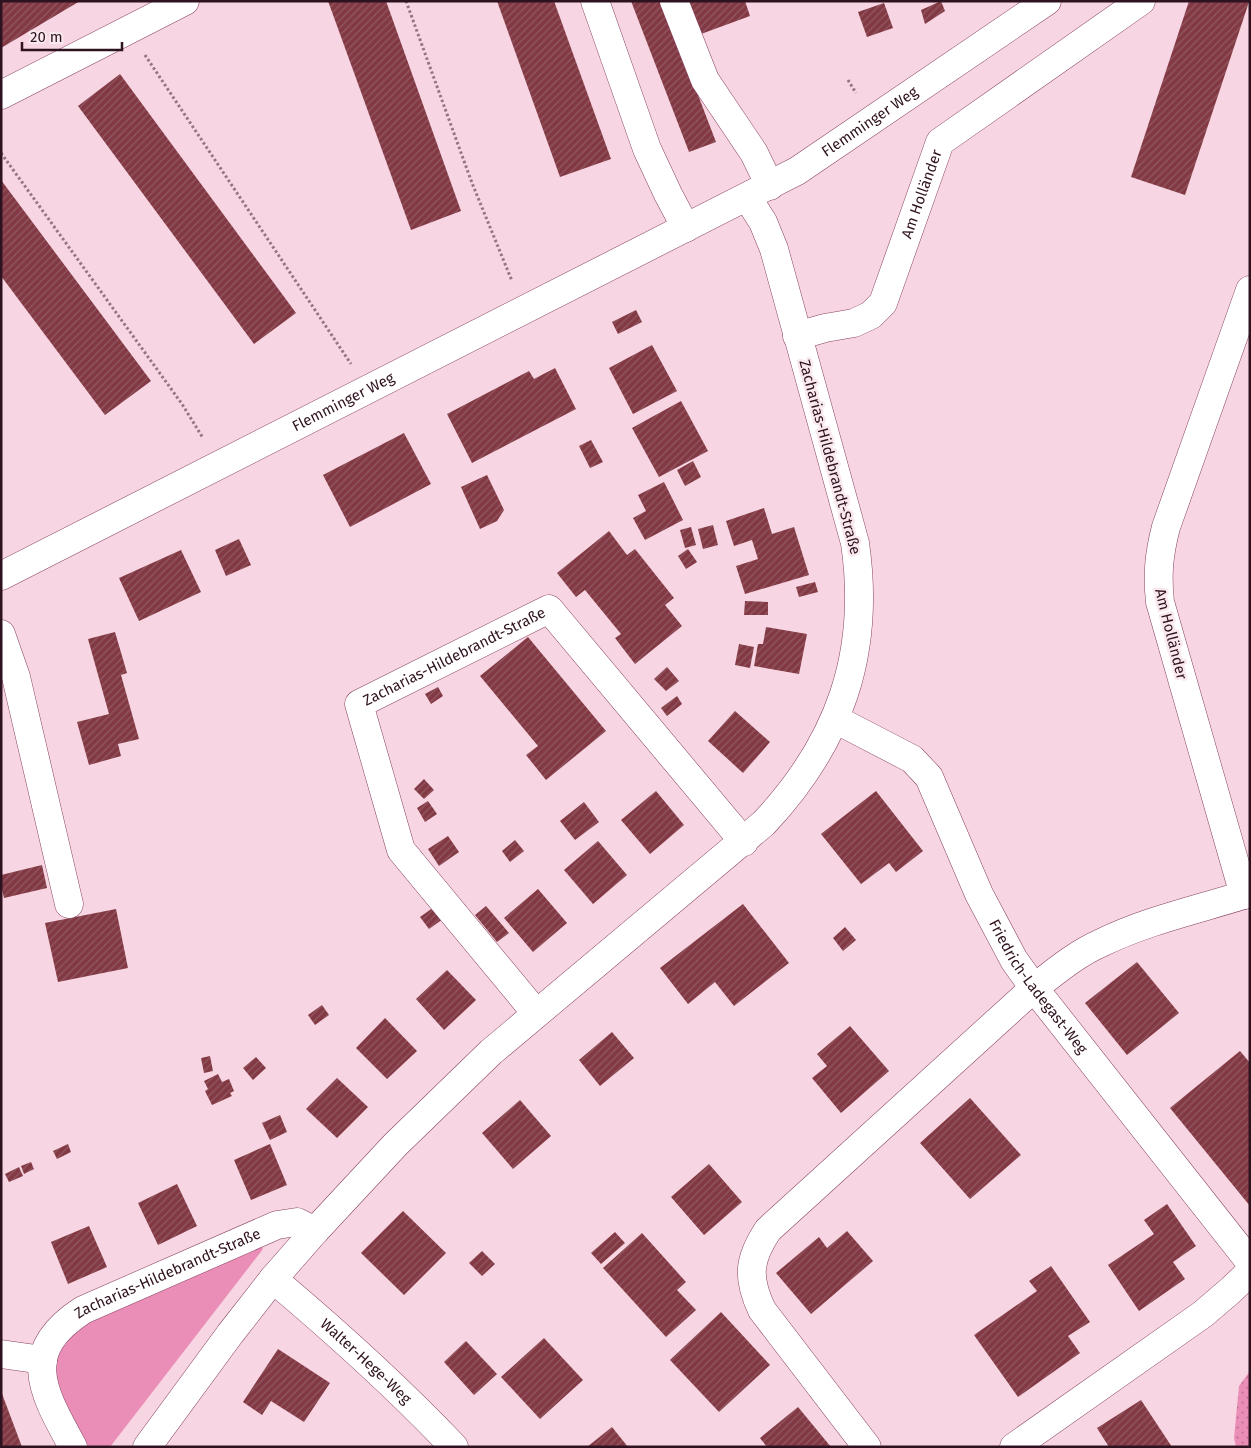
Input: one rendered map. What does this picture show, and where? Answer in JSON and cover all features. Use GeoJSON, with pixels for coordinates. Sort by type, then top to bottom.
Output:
{"type":"FeatureCollection","features":[{"type":"Feature","properties":{"kind":"street"},"geometry":{"type":"LineString","coordinates":[[1,95],[185,1]]}},
{"type":"Feature","properties":{"kind":"street"},"geometry":{"type":"LineString","coordinates":[[595,1],[647,149],[686,228]]}},
{"type":"Feature","properties":{"kind":"street","name":"Zacharias-Hildebrandt-Straße"},"geometry":{"type":"LineString","coordinates":[[146,1447],[273,1279],[395,1145],[491,1052],[744,842],[786,800],[819,750],[835,719],[850,678],[857,644],[860,608],[860,574],[855,543],[774,249],[763,222],[754,153],[705,80],[674,1]]}},
{"type":"Feature","properties":{"kind":"street","name":"Flemminger Weg"},"geometry":{"type":"LineString","coordinates":[[1,576],[797,171],[1047,1]]}},
{"type":"Feature","properties":{"kind":"street","name":"Am Holländer"},"geometry":{"type":"LineString","coordinates":[[797,336],[825,328],[854,323],[872,315],[883,303],[940,142],[1141,1]]}},
{"type":"Feature","properties":{"kind":"street","name":"Am Holländer"},"geometry":{"type":"LineString","coordinates":[[867,1447],[762,1310],[754,1293],[750,1274],[753,1256],[768,1230],[1034,988],[1070,961],[1099,944],[1132,930],[1247,894],[1160,602],[1158,581],[1159,553],[1166,527],[1250,290]]}},
{"type":"Feature","properties":{"kind":"street","name":"Zacharias-Hildebrandt-Straße"},"geometry":{"type":"LineString","coordinates":[[536,1013],[401,850],[359,704],[549,609],[744,842]]}},
{"type":"Feature","properties":{"kind":"street"},"geometry":{"type":"LineString","coordinates":[[1,634],[16,677],[68,904]]}},
{"type":"Feature","properties":{"kind":"street","name":"Friedrich-Ladegast-Weg"},"geometry":{"type":"LineString","coordinates":[[835,719],[912,759],[929,777],[979,894],[1014,960],[1250,1262]]}},
{"type":"Feature","properties":{"kind":"street","name":"Zacharias-Hildebrandt-Straße"},"geometry":{"type":"LineString","coordinates":[[43,1360],[56,1331],[83,1310],[277,1224],[297,1222],[315,1231]]}},
{"type":"Feature","properties":{"kind":"street"},"geometry":{"type":"LineString","coordinates":[[1014,1447],[1202,1314],[1250,1272]]}},
{"type":"Feature","properties":{"kind":"street","name":"Walter-Hege-Weg"},"geometry":{"type":"LineString","coordinates":[[273,1279],[315,1314],[454,1447]]}},
{"type":"Feature","properties":{"kind":"street"},"geometry":{"type":"LineString","coordinates":[[1,1354],[43,1360],[42,1378],[45,1390],[72,1447]]}},
{"type":"Feature","properties":{"kind":"path"},"geometry":{"type":"LineString","coordinates":[[406,1],[472,183],[508,274],[526,310]]}},
{"type":"Feature","properties":{"kind":"path"},"geometry":{"type":"LineString","coordinates":[[128,29],[346,356],[365,390]]}},
{"type":"Feature","properties":{"kind":"path"},"geometry":{"type":"LineString","coordinates":[[1,153],[182,404],[200,432],[217,465]]}},
{"type":"Feature","properties":{"kind":"shaded area"},"geometry":{"type":"Polygon","coordinates":[[[257,1241],[263,1249],[110,1447],[83,1447],[63,1405],[55,1382],[54,1362],[62,1342],[76,1326],[257,1241]]]}},
{"type":"Feature","properties":{"kind":"shaded area"},"geometry":{"type":"Polygon","coordinates":[[[1250,1371],[1250,1447],[1236,1447],[1234,1438],[1239,1386],[1250,1371]]]}},
{"type":"Feature","properties":{"kind":"building"},"geometry":{"type":"Polygon","coordinates":[[[1,1],[80,1],[1,48],[1,1]]]}},
{"type":"Feature","properties":{"kind":"building"},"geometry":{"type":"Polygon","coordinates":[[[328,1],[386,1],[461,211],[411,230],[328,1]]]}},
{"type":"Feature","properties":{"kind":"building"},"geometry":{"type":"Polygon","coordinates":[[[497,1],[554,1],[611,159],[560,177],[497,1]]]}},
{"type":"Feature","properties":{"kind":"building"},"geometry":{"type":"Polygon","coordinates":[[[631,1],[662,1],[716,142],[689,152],[631,1]]]}},
{"type":"Feature","properties":{"kind":"building"},"geometry":{"type":"Polygon","coordinates":[[[688,1],[745,1],[750,16],[701,34],[688,1]]]}},
{"type":"Feature","properties":{"kind":"building"},"geometry":{"type":"Polygon","coordinates":[[[941,1],[945,11],[925,24],[921,10],[941,1]]]}},
{"type":"Feature","properties":{"kind":"building"},"geometry":{"type":"Polygon","coordinates":[[[1189,1],[1249,2],[1185,195],[1131,177],[1189,1]]]}},
{"type":"Feature","properties":{"kind":"building"},"geometry":{"type":"Polygon","coordinates":[[[884,3],[893,28],[867,37],[858,12],[884,3]]]}},
{"type":"Feature","properties":{"kind":"building"},"geometry":{"type":"Polygon","coordinates":[[[120,74],[296,313],[254,344],[78,106],[120,74]]]}},
{"type":"Feature","properties":{"kind":"building"},"geometry":{"type":"Polygon","coordinates":[[[1,180],[151,381],[105,415],[1,276],[1,180]]]}},
{"type":"Feature","properties":{"kind":"building"},"geometry":{"type":"Polygon","coordinates":[[[636,310],[642,322],[618,334],[612,322],[636,310]]]}},
{"type":"Feature","properties":{"kind":"building"},"geometry":{"type":"Polygon","coordinates":[[[652,345],[677,391],[633,414],[609,368],[652,345]]]}},
{"type":"Feature","properties":{"kind":"building"},"geometry":{"type":"Polygon","coordinates":[[[555,368],[576,409],[472,463],[447,414],[529,371],[534,379],[555,368]]]}},
{"type":"Feature","properties":{"kind":"building"},"geometry":{"type":"Polygon","coordinates":[[[681,401],[708,451],[659,477],[632,428],[681,401]]]}},
{"type":"Feature","properties":{"kind":"building"},"geometry":{"type":"Polygon","coordinates":[[[404,433],[431,484],[350,527],[323,475],[404,433]]]}},
{"type":"Feature","properties":{"kind":"building"},"geometry":{"type":"Polygon","coordinates":[[[591,440],[603,462],[590,468],[579,446],[591,440]]]}},
{"type":"Feature","properties":{"kind":"building"},"geometry":{"type":"Polygon","coordinates":[[[693,461],[701,477],[685,486],[677,470],[693,461]]]}},
{"type":"Feature","properties":{"kind":"building"},"geometry":{"type":"Polygon","coordinates":[[[487,475],[504,510],[497,521],[480,529],[461,487],[487,475]]]}},
{"type":"Feature","properties":{"kind":"building"},"geometry":{"type":"Polygon","coordinates":[[[664,482],[683,520],[645,540],[633,518],[646,511],[638,495],[664,482]]]}},
{"type":"Feature","properties":{"kind":"building"},"geometry":{"type":"Polygon","coordinates":[[[764,508],[772,534],[794,527],[809,575],[745,594],[736,566],[758,559],[752,540],[734,546],[726,521],[764,508]]]}},
{"type":"Feature","properties":{"kind":"building"},"geometry":{"type":"Polygon","coordinates":[[[713,525],[718,545],[703,549],[698,529],[713,525]]]}},
{"type":"Feature","properties":{"kind":"building"},"geometry":{"type":"Polygon","coordinates":[[[691,527],[696,545],[685,548],[680,530],[691,527]]]}},
{"type":"Feature","properties":{"kind":"building"},"geometry":{"type":"Polygon","coordinates":[[[609,531],[627,555],[635,549],[674,598],[665,605],[682,626],[635,664],[615,638],[621,634],[585,590],[576,597],[557,573],[609,531]]]}},
{"type":"Feature","properties":{"kind":"building"},"geometry":{"type":"Polygon","coordinates":[[[239,539],[251,565],[226,576],[215,550],[239,539]]]}},
{"type":"Feature","properties":{"kind":"building"},"geometry":{"type":"Polygon","coordinates":[[[688,549],[697,562],[686,569],[678,556],[688,549]]]}},
{"type":"Feature","properties":{"kind":"building"},"geometry":{"type":"Polygon","coordinates":[[[181,550],[201,592],[139,621],[119,578],[181,550]]]}},
{"type":"Feature","properties":{"kind":"building"},"geometry":{"type":"Polygon","coordinates":[[[815,582],[818,592],[799,597],[796,587],[815,582]]]}},
{"type":"Feature","properties":{"kind":"building"},"geometry":{"type":"Polygon","coordinates":[[[745,601],[768,602],[768,615],[744,615],[745,601]]]}},
{"type":"Feature","properties":{"kind":"building"},"geometry":{"type":"Polygon","coordinates":[[[766,627],[807,634],[799,674],[754,666],[758,644],[763,644],[766,627]]]}},
{"type":"Feature","properties":{"kind":"building"},"geometry":{"type":"Polygon","coordinates":[[[115,632],[127,673],[121,675],[139,739],[118,744],[121,756],[89,765],[77,722],[109,714],[88,639],[115,632]]]}},
{"type":"Feature","properties":{"kind":"building"},"geometry":{"type":"Polygon","coordinates":[[[528,637],[606,731],[546,780],[526,755],[538,746],[480,676],[528,637]]]}},
{"type":"Feature","properties":{"kind":"building"},"geometry":{"type":"Polygon","coordinates":[[[739,644],[754,647],[750,668],[735,665],[739,644]]]}},
{"type":"Feature","properties":{"kind":"building"},"geometry":{"type":"Polygon","coordinates":[[[667,667],[679,681],[666,691],[654,679],[667,667]]]}},
{"type":"Feature","properties":{"kind":"building"},"geometry":{"type":"Polygon","coordinates":[[[438,687],[443,696],[431,704],[425,694],[438,687]]]}},
{"type":"Feature","properties":{"kind":"building"},"geometry":{"type":"Polygon","coordinates":[[[677,696],[682,704],[667,716],[661,708],[677,696]]]}},
{"type":"Feature","properties":{"kind":"building"},"geometry":{"type":"Polygon","coordinates":[[[735,711],[770,742],[743,773],[708,741],[735,711]]]}},
{"type":"Feature","properties":{"kind":"building"},"geometry":{"type":"Polygon","coordinates":[[[424,779],[434,790],[424,799],[414,789],[424,779]]]}},
{"type":"Feature","properties":{"kind":"building"},"geometry":{"type":"Polygon","coordinates":[[[656,791],[684,825],[650,854],[621,820],[656,791]]]}},
{"type":"Feature","properties":{"kind":"building"},"geometry":{"type":"Polygon","coordinates":[[[876,791],[923,851],[896,872],[889,863],[861,884],[821,834],[876,791]]]}},
{"type":"Feature","properties":{"kind":"building"},"geometry":{"type":"Polygon","coordinates":[[[428,801],[437,814],[425,822],[417,808],[428,801]]]}},
{"type":"Feature","properties":{"kind":"building"},"geometry":{"type":"Polygon","coordinates":[[[584,802],[599,822],[575,840],[560,821],[584,802]]]}},
{"type":"Feature","properties":{"kind":"building"},"geometry":{"type":"Polygon","coordinates":[[[448,836],[459,852],[439,866],[428,849],[448,836]]]}},
{"type":"Feature","properties":{"kind":"building"},"geometry":{"type":"Polygon","coordinates":[[[515,840],[524,851],[510,862],[502,851],[515,840]]]}},
{"type":"Feature","properties":{"kind":"building"},"geometry":{"type":"Polygon","coordinates":[[[598,841],[627,875],[593,904],[564,870],[598,841]]]}},
{"type":"Feature","properties":{"kind":"building"},"geometry":{"type":"Polygon","coordinates":[[[42,865],[47,888],[4,898],[1,875],[42,865]]]}},
{"type":"Feature","properties":{"kind":"building"},"geometry":{"type":"Polygon","coordinates":[[[538,889],[567,923],[533,952],[504,918],[538,889]]]}},
{"type":"Feature","properties":{"kind":"building"},"geometry":{"type":"Polygon","coordinates":[[[743,904],[789,963],[734,1006],[715,982],[688,1004],[660,968],[743,904]]]}},
{"type":"Feature","properties":{"kind":"building"},"geometry":{"type":"Polygon","coordinates":[[[486,906],[509,933],[497,942],[475,915],[486,906]]]}},
{"type":"Feature","properties":{"kind":"building"},"geometry":{"type":"Polygon","coordinates":[[[434,907],[443,919],[429,929],[420,917],[434,907]]]}},
{"type":"Feature","properties":{"kind":"building"},"geometry":{"type":"Polygon","coordinates":[[[116,909],[128,968],[58,982],[45,923],[116,909]]]}},
{"type":"Feature","properties":{"kind":"building"},"geometry":{"type":"Polygon","coordinates":[[[845,927],[856,940],[843,951],[833,938],[845,927]]]}},
{"type":"Feature","properties":{"kind":"building"},"geometry":{"type":"Polygon","coordinates":[[[1137,962],[1179,1013],[1127,1055],[1085,1003],[1137,962]]]}},
{"type":"Feature","properties":{"kind":"building"},"geometry":{"type":"Polygon","coordinates":[[[447,970],[476,1000],[444,1030],[416,999],[447,970]]]}},
{"type":"Feature","properties":{"kind":"building"},"geometry":{"type":"Polygon","coordinates":[[[322,1005],[329,1015],[315,1025],[308,1015],[322,1005]]]}},
{"type":"Feature","properties":{"kind":"building"},"geometry":{"type":"Polygon","coordinates":[[[385,1018],[417,1051],[387,1079],[356,1048],[385,1018]]]}},
{"type":"Feature","properties":{"kind":"building"},"geometry":{"type":"Polygon","coordinates":[[[850,1026],[889,1071],[841,1113],[812,1078],[827,1066],[817,1054],[850,1026]]]}},
{"type":"Feature","properties":{"kind":"building"},"geometry":{"type":"Polygon","coordinates":[[[612,1032],[634,1058],[600,1086],[579,1060],[612,1032]]]}},
{"type":"Feature","properties":{"kind":"building"},"geometry":{"type":"Polygon","coordinates":[[[1240,1051],[1250,1063],[1250,1206],[1170,1108],[1240,1051]]]}},
{"type":"Feature","properties":{"kind":"building"},"geometry":{"type":"Polygon","coordinates":[[[210,1056],[213,1071],[204,1073],[201,1058],[210,1056]]]}},
{"type":"Feature","properties":{"kind":"building"},"geometry":{"type":"Polygon","coordinates":[[[256,1057],[266,1068],[253,1080],[243,1068],[256,1057]]]}},
{"type":"Feature","properties":{"kind":"building"},"geometry":{"type":"Polygon","coordinates":[[[218,1074],[222,1082],[229,1079],[234,1091],[230,1093],[232,1096],[212,1105],[205,1091],[208,1089],[204,1081],[218,1074]]]}},
{"type":"Feature","properties":{"kind":"building"},"geometry":{"type":"Polygon","coordinates":[[[337,1078],[368,1107],[337,1138],[306,1109],[337,1078]]]}},
{"type":"Feature","properties":{"kind":"building"},"geometry":{"type":"Polygon","coordinates":[[[970,1098],[1021,1155],[970,1199],[920,1143],[970,1098]]]}},
{"type":"Feature","properties":{"kind":"building"},"geometry":{"type":"Polygon","coordinates":[[[520,1100],[551,1136],[513,1169],[482,1133],[520,1100]]]}},
{"type":"Feature","properties":{"kind":"building"},"geometry":{"type":"Polygon","coordinates":[[[280,1115],[287,1132],[270,1140],[262,1123],[280,1115]]]}},
{"type":"Feature","properties":{"kind":"building"},"geometry":{"type":"Polygon","coordinates":[[[68,1144],[71,1152],[57,1159],[53,1151],[68,1144]]]}},
{"type":"Feature","properties":{"kind":"building"},"geometry":{"type":"Polygon","coordinates":[[[270,1144],[287,1185],[251,1200],[234,1160],[270,1144]]]}},
{"type":"Feature","properties":{"kind":"building"},"geometry":{"type":"Polygon","coordinates":[[[31,1162],[34,1169],[24,1174],[21,1166],[31,1162]]]}},
{"type":"Feature","properties":{"kind":"building"},"geometry":{"type":"Polygon","coordinates":[[[709,1164],[742,1202],[704,1235],[671,1197],[709,1164]]]}},
{"type":"Feature","properties":{"kind":"building"},"geometry":{"type":"Polygon","coordinates":[[[19,1167],[23,1176],[9,1182],[5,1174],[19,1167]]]}},
{"type":"Feature","properties":{"kind":"building"},"geometry":{"type":"Polygon","coordinates":[[[177,1184],[197,1226],[158,1245],[138,1203],[177,1184]]]}},
{"type":"Feature","properties":{"kind":"building"},"geometry":{"type":"Polygon","coordinates":[[[1167,1204],[1196,1246],[1173,1262],[1185,1279],[1139,1311],[1108,1265],[1154,1234],[1144,1220],[1167,1204]]]}},
{"type":"Feature","properties":{"kind":"building"},"geometry":{"type":"Polygon","coordinates":[[[403,1211],[446,1253],[404,1295],[361,1253],[403,1211]]]}},
{"type":"Feature","properties":{"kind":"building"},"geometry":{"type":"Polygon","coordinates":[[[89,1226],[107,1267],[68,1284],[51,1242],[89,1226]]]}},
{"type":"Feature","properties":{"kind":"building"},"geometry":{"type":"Polygon","coordinates":[[[847,1231],[873,1261],[811,1314],[776,1273],[819,1237],[827,1248],[847,1231]]]}},
{"type":"Feature","properties":{"kind":"building"},"geometry":{"type":"Polygon","coordinates":[[[615,1232],[625,1243],[601,1264],[591,1253],[615,1232]]]}},
{"type":"Feature","properties":{"kind":"building"},"geometry":{"type":"Polygon","coordinates":[[[642,1233],[686,1282],[677,1290],[696,1310],[666,1337],[603,1268],[642,1233]]]}},
{"type":"Feature","properties":{"kind":"building"},"geometry":{"type":"Polygon","coordinates":[[[482,1251],[495,1264],[482,1276],[469,1263],[482,1251]]]}},
{"type":"Feature","properties":{"kind":"building"},"geometry":{"type":"Polygon","coordinates":[[[1051,1266],[1090,1322],[1068,1336],[1080,1353],[1018,1397],[974,1335],[1037,1291],[1029,1281],[1051,1266]]]}},
{"type":"Feature","properties":{"kind":"building"},"geometry":{"type":"Polygon","coordinates":[[[721,1312],[770,1365],[719,1412],[670,1360],[721,1312]]]}},
{"type":"Feature","properties":{"kind":"building"},"geometry":{"type":"Polygon","coordinates":[[[544,1338],[583,1380],[540,1419],[501,1377],[544,1338]]]}},
{"type":"Feature","properties":{"kind":"building"},"geometry":{"type":"Polygon","coordinates":[[[466,1341],[497,1374],[474,1395],[444,1362],[466,1341]]]}},
{"type":"Feature","properties":{"kind":"building"},"geometry":{"type":"Polygon","coordinates":[[[278,1349],[330,1383],[304,1422],[271,1401],[262,1415],[243,1402],[278,1349]]]}},
{"type":"Feature","properties":{"kind":"building"},"geometry":{"type":"Polygon","coordinates":[[[1,1391],[22,1447],[1,1447],[1,1391]]]}},
{"type":"Feature","properties":{"kind":"building"},"geometry":{"type":"Polygon","coordinates":[[[1141,1400],[1172,1447],[1109,1447],[1097,1428],[1141,1400]]]}},
{"type":"Feature","properties":{"kind":"building"},"geometry":{"type":"Polygon","coordinates":[[[798,1407],[831,1447],[767,1447],[760,1438],[798,1407]]]}},
{"type":"Feature","properties":{"kind":"building"},"geometry":{"type":"Polygon","coordinates":[[[612,1427],[628,1447],[587,1447],[612,1427]]]}}]}
